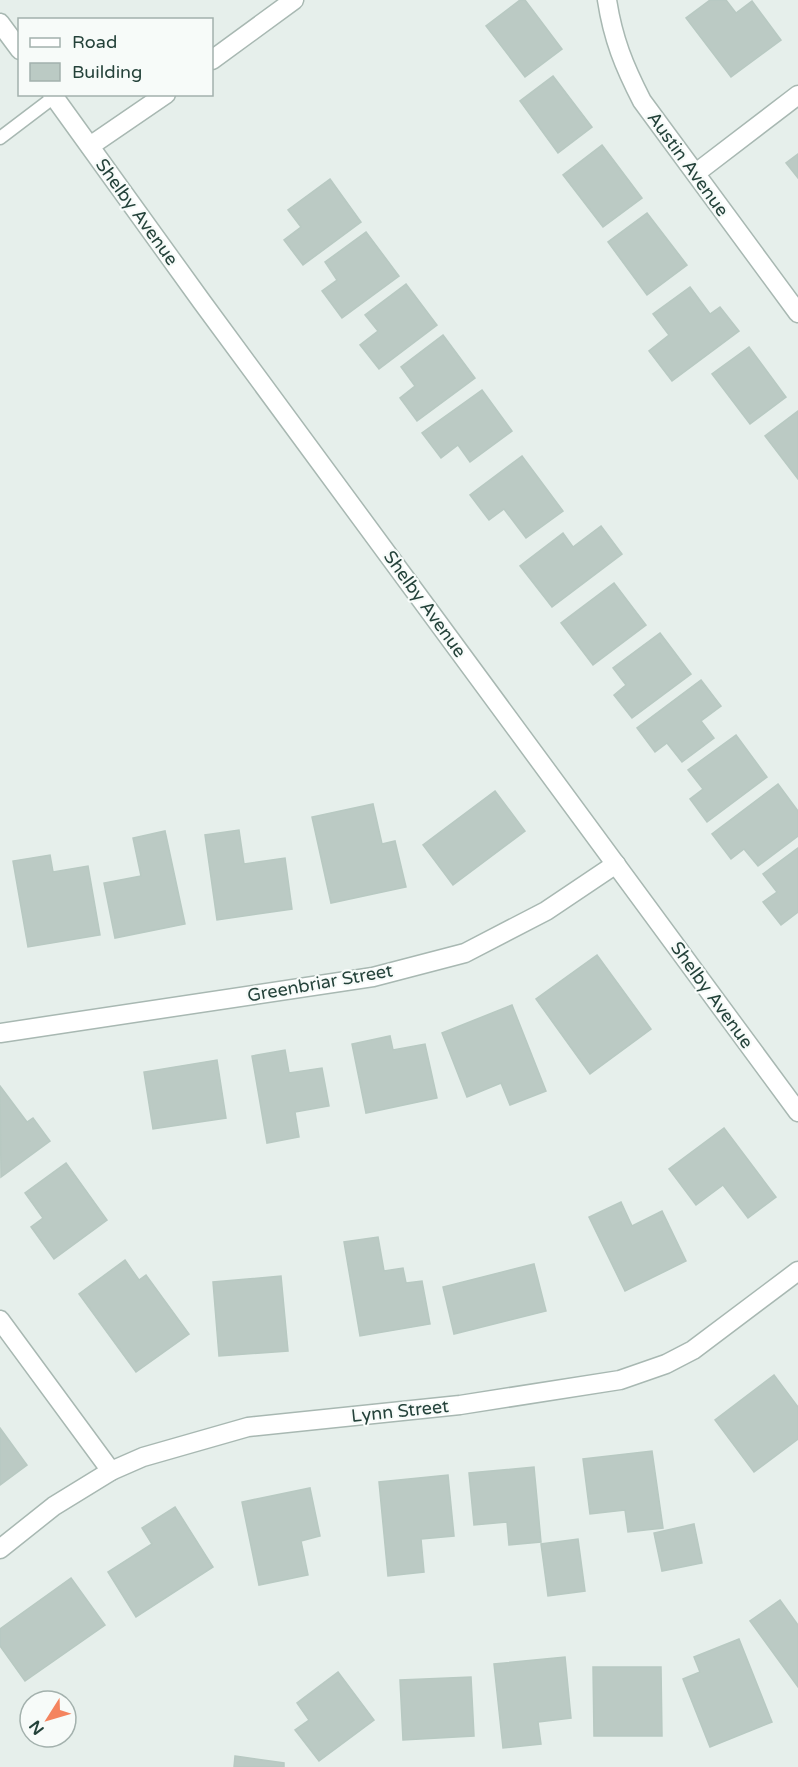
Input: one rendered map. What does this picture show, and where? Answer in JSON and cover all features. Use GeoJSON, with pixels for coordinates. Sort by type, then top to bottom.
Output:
{"type":"FeatureCollection","features":[{"type":"Feature","properties":{"kind":"street"},"geometry":{"type":"LineString","coordinates":[[213,59],[294,0]]}},
{"type":"Feature","properties":{"kind":"street","name":"Austin Avenue"},"geometry":{"type":"LineString","coordinates":[[607,0],[611,25],[624,64],[642,101],[798,313]]}},
{"type":"Feature","properties":{"kind":"street"},"geometry":{"type":"LineString","coordinates":[[0,23],[18,47]]}},
{"type":"Feature","properties":{"kind":"street"},"geometry":{"type":"LineString","coordinates":[[696,173],[798,95]]}},
{"type":"Feature","properties":{"kind":"street","name":"Shelby Avenue"},"geometry":{"type":"LineString","coordinates":[[53,96],[798,1112]]}},
{"type":"Feature","properties":{"kind":"street"},"geometry":{"type":"LineString","coordinates":[[90,146],[163,96]]}},
{"type":"Feature","properties":{"kind":"street","name":"Greenbriar Street"},"geometry":{"type":"LineString","coordinates":[[0,1033],[374,977],[465,953],[546,910],[616,864]]}},
{"type":"Feature","properties":{"kind":"street","name":"Lynn Street"},"geometry":{"type":"LineString","coordinates":[[0,1549],[54,1506],[111,1471],[143,1457],[248,1427],[460,1405],[620,1380],[666,1364],[693,1350],[798,1271]]}},
{"type":"Feature","properties":{"kind":"street"},"geometry":{"type":"LineString","coordinates":[[0,1320],[111,1471]]}},
{"type":"Feature","properties":{"kind":"lane"},"geometry":{"type":"LineString","coordinates":[[0,138],[53,96]]}},
{"type":"Feature","properties":{"kind":"building"},"geometry":{"type":"Polygon","coordinates":[[[520,0],[525,0],[562,49],[525,77],[486,26],[520,0]]]}},
{"type":"Feature","properties":{"kind":"building"},"geometry":{"type":"Polygon","coordinates":[[[710,0],[726,0],[736,13],[752,1],[781,40],[731,77],[686,18],[710,0]]]}},
{"type":"Feature","properties":{"kind":"building"},"geometry":{"type":"Polygon","coordinates":[[[553,76],[592,127],[558,153],[520,101],[553,76]]]}},
{"type":"Feature","properties":{"kind":"building"},"geometry":{"type":"Polygon","coordinates":[[[602,145],[642,198],[603,227],[563,175],[602,145]]]}},
{"type":"Feature","properties":{"kind":"building"},"geometry":{"type":"Polygon","coordinates":[[[798,154],[798,178],[786,163],[798,154]]]}},
{"type":"Feature","properties":{"kind":"building"},"geometry":{"type":"Polygon","coordinates":[[[330,179],[361,222],[303,265],[284,240],[301,227],[288,210],[330,179]]]}},
{"type":"Feature","properties":{"kind":"building"},"geometry":{"type":"Polygon","coordinates":[[[647,213],[687,265],[647,295],[608,242],[647,213]]]}},
{"type":"Feature","properties":{"kind":"building"},"geometry":{"type":"Polygon","coordinates":[[[366,232],[399,276],[342,318],[322,291],[337,280],[325,262],[366,232]]]}},
{"type":"Feature","properties":{"kind":"building"},"geometry":{"type":"Polygon","coordinates":[[[406,284],[437,325],[379,369],[360,345],[378,331],[365,315],[406,284]]]}},
{"type":"Feature","properties":{"kind":"building"},"geometry":{"type":"Polygon","coordinates":[[[690,287],[710,314],[720,307],[739,331],[672,381],[649,351],[669,335],[653,314],[690,287]]]}},
{"type":"Feature","properties":{"kind":"building"},"geometry":{"type":"Polygon","coordinates":[[[443,335],[475,378],[417,421],[400,398],[415,386],[401,367],[443,335]]]}},
{"type":"Feature","properties":{"kind":"building"},"geometry":{"type":"Polygon","coordinates":[[[749,347],[786,397],[750,424],[712,374],[749,347]]]}},
{"type":"Feature","properties":{"kind":"building"},"geometry":{"type":"Polygon","coordinates":[[[482,390],[512,431],[470,462],[458,445],[441,458],[422,433],[482,390]]]}},
{"type":"Feature","properties":{"kind":"building"},"geometry":{"type":"Polygon","coordinates":[[[798,411],[798,479],[765,436],[798,411]]]}},
{"type":"Feature","properties":{"kind":"building"},"geometry":{"type":"Polygon","coordinates":[[[522,456],[563,511],[526,538],[504,509],[489,520],[470,495],[522,456]]]}},
{"type":"Feature","properties":{"kind":"building"},"geometry":{"type":"Polygon","coordinates":[[[601,526],[622,554],[552,607],[520,566],[563,533],[573,547],[601,526]]]}},
{"type":"Feature","properties":{"kind":"building"},"geometry":{"type":"Polygon","coordinates":[[[614,583],[646,625],[593,665],[561,623],[614,583]]]}},
{"type":"Feature","properties":{"kind":"building"},"geometry":{"type":"Polygon","coordinates":[[[660,633],[691,674],[632,718],[614,695],[626,685],[613,668],[660,633]]]}},
{"type":"Feature","properties":{"kind":"building"},"geometry":{"type":"Polygon","coordinates":[[[701,680],[721,706],[701,721],[714,738],[682,762],[667,743],[655,752],[637,728],[701,680]]]}},
{"type":"Feature","properties":{"kind":"building"},"geometry":{"type":"Polygon","coordinates":[[[736,735],[767,777],[707,822],[690,799],[703,789],[688,770],[736,735]]]}},
{"type":"Feature","properties":{"kind":"building"},"geometry":{"type":"Polygon","coordinates":[[[778,784],[798,811],[798,836],[758,866],[744,849],[731,859],[712,834],[778,784]]]}},
{"type":"Feature","properties":{"kind":"building"},"geometry":{"type":"Polygon","coordinates":[[[495,791],[525,831],[453,885],[423,845],[495,791]]]}},
{"type":"Feature","properties":{"kind":"building"},"geometry":{"type":"Polygon","coordinates":[[[373,804],[382,844],[395,841],[406,887],[331,903],[312,817],[373,804]]]}},
{"type":"Feature","properties":{"kind":"building"},"geometry":{"type":"Polygon","coordinates":[[[239,830],[244,864],[285,858],[292,909],[217,920],[205,835],[239,830]]]}},
{"type":"Feature","properties":{"kind":"building"},"geometry":{"type":"Polygon","coordinates":[[[165,831],[185,924],[115,938],[104,883],[141,876],[133,838],[165,831]]]}},
{"type":"Feature","properties":{"kind":"building"},"geometry":{"type":"Polygon","coordinates":[[[798,848],[798,912],[781,925],[763,902],[777,892],[763,874],[798,848]]]}},
{"type":"Feature","properties":{"kind":"building"},"geometry":{"type":"Polygon","coordinates":[[[50,855],[53,872],[88,866],[100,935],[28,947],[13,861],[50,855]]]}},
{"type":"Feature","properties":{"kind":"building"},"geometry":{"type":"Polygon","coordinates":[[[597,955],[651,1029],[590,1074],[536,999],[597,955]]]}},
{"type":"Feature","properties":{"kind":"building"},"geometry":{"type":"Polygon","coordinates":[[[512,1005],[546,1091],[510,1105],[501,1083],[467,1097],[442,1033],[512,1005]]]}},
{"type":"Feature","properties":{"kind":"building"},"geometry":{"type":"Polygon","coordinates":[[[390,1036],[393,1050],[425,1044],[437,1098],[366,1113],[352,1044],[390,1036]]]}},
{"type":"Feature","properties":{"kind":"building"},"geometry":{"type":"Polygon","coordinates":[[[285,1050],[289,1073],[322,1068],[329,1106],[295,1112],[299,1137],[267,1143],[252,1056],[285,1050]]]}},
{"type":"Feature","properties":{"kind":"building"},"geometry":{"type":"Polygon","coordinates":[[[217,1060],[226,1118],[153,1129],[144,1072],[217,1060]]]}},
{"type":"Feature","properties":{"kind":"building"},"geometry":{"type":"Polygon","coordinates":[[[0,1086],[27,1122],[33,1118],[50,1141],[1,1177],[0,1086]]]}},
{"type":"Feature","properties":{"kind":"building"},"geometry":{"type":"Polygon","coordinates":[[[724,1128],[776,1197],[748,1218],[723,1185],[696,1205],[669,1169],[724,1128]]]}},
{"type":"Feature","properties":{"kind":"building"},"geometry":{"type":"Polygon","coordinates":[[[66,1163],[107,1220],[54,1259],[31,1227],[43,1218],[25,1193],[66,1163]]]}},
{"type":"Feature","properties":{"kind":"building"},"geometry":{"type":"Polygon","coordinates":[[[621,1202],[632,1226],[662,1211],[686,1261],[625,1291],[589,1217],[621,1202]]]}},
{"type":"Feature","properties":{"kind":"building"},"geometry":{"type":"Polygon","coordinates":[[[378,1237],[384,1271],[403,1268],[406,1283],[422,1281],[430,1324],[360,1336],[344,1242],[378,1237]]]}},
{"type":"Feature","properties":{"kind":"building"},"geometry":{"type":"Polygon","coordinates":[[[125,1260],[139,1280],[146,1275],[189,1334],[136,1372],[79,1294],[125,1260]]]}},
{"type":"Feature","properties":{"kind":"building"},"geometry":{"type":"Polygon","coordinates":[[[534,1264],[546,1311],[454,1334],[443,1287],[534,1264]]]}},
{"type":"Feature","properties":{"kind":"building"},"geometry":{"type":"Polygon","coordinates":[[[281,1276],[288,1351],[219,1356],[213,1282],[281,1276]]]}},
{"type":"Feature","properties":{"kind":"building"},"geometry":{"type":"Polygon","coordinates":[[[774,1375],[798,1407],[798,1439],[754,1472],[715,1420],[774,1375]]]}},
{"type":"Feature","properties":{"kind":"building"},"geometry":{"type":"Polygon","coordinates":[[[0,1428],[27,1465],[0,1485],[0,1428]]]}},
{"type":"Feature","properties":{"kind":"building"},"geometry":{"type":"Polygon","coordinates":[[[652,1451],[663,1528],[628,1532],[625,1510],[590,1514],[583,1459],[652,1451]]]}},
{"type":"Feature","properties":{"kind":"building"},"geometry":{"type":"Polygon","coordinates":[[[534,1467],[541,1542],[509,1545],[507,1522],[474,1525],[469,1473],[534,1467]]]}},
{"type":"Feature","properties":{"kind":"building"},"geometry":{"type":"Polygon","coordinates":[[[448,1475],[454,1536],[421,1539],[424,1572],[388,1576],[379,1482],[448,1475]]]}},
{"type":"Feature","properties":{"kind":"building"},"geometry":{"type":"Polygon","coordinates":[[[310,1488],[320,1536],[301,1541],[308,1575],[259,1585],[242,1502],[310,1488]]]}},
{"type":"Feature","properties":{"kind":"building"},"geometry":{"type":"Polygon","coordinates":[[[175,1507],[213,1567],[136,1617],[108,1572],[152,1544],[142,1528],[175,1507]]]}},
{"type":"Feature","properties":{"kind":"building"},"geometry":{"type":"Polygon","coordinates":[[[694,1524],[702,1563],[662,1571],[654,1533],[694,1524]]]}},
{"type":"Feature","properties":{"kind":"building"},"geometry":{"type":"Polygon","coordinates":[[[578,1539],[585,1591],[548,1596],[541,1544],[578,1539]]]}},
{"type":"Feature","properties":{"kind":"building"},"geometry":{"type":"Polygon","coordinates":[[[71,1578],[105,1625],[25,1681],[0,1646],[0,1629],[71,1578]]]}},
{"type":"Feature","properties":{"kind":"building"},"geometry":{"type":"Polygon","coordinates":[[[780,1600],[798,1625],[798,1687],[750,1621],[780,1600]]]}},
{"type":"Feature","properties":{"kind":"building"},"geometry":{"type":"Polygon","coordinates":[[[739,1639],[772,1722],[710,1747],[683,1679],[700,1672],[694,1657],[739,1639]]]}},
{"type":"Feature","properties":{"kind":"building"},"geometry":{"type":"Polygon","coordinates":[[[565,1657],[571,1718],[538,1722],[541,1744],[503,1748],[494,1664],[565,1657]]]}},
{"type":"Feature","properties":{"kind":"building"},"geometry":{"type":"Polygon","coordinates":[[[593,1667],[661,1667],[662,1736],[594,1736],[593,1667]]]}},
{"type":"Feature","properties":{"kind":"building"},"geometry":{"type":"Polygon","coordinates":[[[338,1672],[374,1720],[319,1761],[295,1730],[309,1720],[297,1703],[338,1672]]]}},
{"type":"Feature","properties":{"kind":"building"},"geometry":{"type":"Polygon","coordinates":[[[471,1677],[474,1736],[403,1740],[400,1680],[471,1677]]]}},
{"type":"Feature","properties":{"kind":"building"},"geometry":{"type":"Polygon","coordinates":[[[235,1756],[284,1763],[284,1767],[234,1767],[235,1756]]]}}]}
